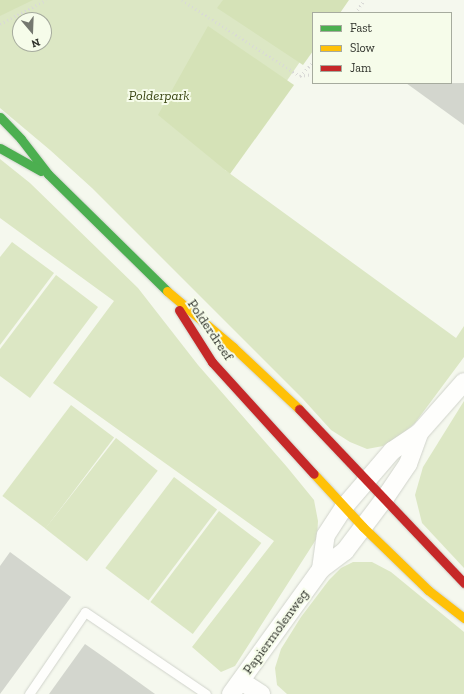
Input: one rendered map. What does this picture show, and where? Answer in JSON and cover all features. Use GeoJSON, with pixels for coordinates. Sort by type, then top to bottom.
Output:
{"type":"FeatureCollection","features":[{"type":"Feature","properties":{"kind":"main road"},"geometry":{"type":"LineString","coordinates":[[0,117],[21,139],[48,174],[172,296]]}},
{"type":"Feature","properties":{"kind":"main road"},"geometry":{"type":"LineString","coordinates":[[0,148],[48,174]]}},
{"type":"Feature","properties":{"kind":"main road","name":"Polderdreef"},"geometry":{"type":"LineString","coordinates":[[172,296],[233,347],[300,410],[464,583]]}},
{"type":"Feature","properties":{"kind":"main road","name":"Polderdreef"},"geometry":{"type":"LineString","coordinates":[[172,296],[212,362],[363,527],[428,590],[464,618]]}},
{"type":"Feature","properties":{"kind":"street"},"geometry":{"type":"LineString","coordinates":[[419,433],[464,382]]}},
{"type":"Feature","properties":{"kind":"street","name":"Papiermolenweg"},"geometry":{"type":"LineString","coordinates":[[321,569],[326,535],[344,507],[392,451],[419,433]]}},
{"type":"Feature","properties":{"kind":"street","name":"Papiermolenweg"},"geometry":{"type":"LineString","coordinates":[[236,688],[321,569],[345,551],[385,498],[408,464],[419,433]]}},
{"type":"Feature","properties":{"kind":"street"},"geometry":{"type":"LineString","coordinates":[[236,688],[261,694]]}},
{"type":"Feature","properties":{"kind":"lane"},"geometry":{"type":"LineString","coordinates":[[28,694],[85,612],[206,694]]}},
{"type":"Feature","properties":{"kind":"path"},"geometry":{"type":"LineString","coordinates":[[0,24],[46,0]]}},
{"type":"Feature","properties":{"kind":"path"},"geometry":{"type":"LineString","coordinates":[[182,0],[300,76],[312,74]]}},
{"type":"Feature","properties":{"kind":"path"},"geometry":{"type":"LineString","coordinates":[[356,12],[364,0]]}},
{"type":"Feature","properties":{"kind":"path"},"geometry":{"type":"LineString","coordinates":[[300,76],[312,63]]}},
{"type":"Feature","properties":{"kind":"green space","name":"Polderpark"},"geometry":{"type":"Polygon","coordinates":[[[0,0],[343,0],[312,12],[312,44],[225,170],[456,338],[464,326],[464,357],[415,423],[399,437],[383,446],[367,449],[350,442],[331,430],[303,399],[92,188],[0,108],[0,0]]]}},
{"type":"Feature","properties":{"kind":"green space"},"geometry":{"type":"Polygon","coordinates":[[[0,0],[33,0],[0,16],[0,0]]]}},
{"type":"Feature","properties":{"kind":"green space"},"geometry":{"type":"Polygon","coordinates":[[[223,0],[349,0],[341,12],[312,12],[312,52],[303,65],[217,8],[223,0]]]}},
{"type":"Feature","properties":{"kind":"green space"},"geometry":{"type":"Polygon","coordinates":[[[208,26],[294,85],[230,174],[158,115],[208,26]]]}},
{"type":"Feature","properties":{"kind":"green space"},"geometry":{"type":"Polygon","coordinates":[[[0,159],[30,183],[138,288],[198,365],[314,500],[318,521],[317,538],[235,666],[221,672],[192,647],[274,541],[53,383],[114,301],[0,218],[0,159]]]}},
{"type":"Feature","properties":{"kind":"green space"},"geometry":{"type":"Polygon","coordinates":[[[12,242],[54,273],[0,345],[0,257],[12,242]]]}},
{"type":"Feature","properties":{"kind":"green space"},"geometry":{"type":"Polygon","coordinates":[[[56,275],[98,307],[30,398],[0,376],[0,349],[56,275]]]}},
{"type":"Feature","properties":{"kind":"green space"},"geometry":{"type":"Polygon","coordinates":[[[464,401],[464,568],[422,523],[415,495],[423,467],[464,401]]]}},
{"type":"Feature","properties":{"kind":"green space"},"geometry":{"type":"Polygon","coordinates":[[[71,405],[114,437],[46,529],[2,496],[71,405]]]}},
{"type":"Feature","properties":{"kind":"green space"},"geometry":{"type":"Polygon","coordinates":[[[116,438],[158,471],[87,561],[45,529],[116,438]]]}},
{"type":"Feature","properties":{"kind":"green space"},"geometry":{"type":"Polygon","coordinates":[[[174,477],[217,509],[149,601],[105,568],[174,477]]]}},
{"type":"Feature","properties":{"kind":"green space"},"geometry":{"type":"Polygon","coordinates":[[[219,511],[261,543],[193,634],[150,602],[219,511]]]}},
{"type":"Feature","properties":{"kind":"green space"},"geometry":{"type":"Polygon","coordinates":[[[353,562],[372,562],[391,572],[464,632],[464,694],[287,694],[277,685],[275,668],[281,649],[301,617],[329,580],[341,568],[353,562]]]}},
{"type":"Feature","properties":{"kind":"building"},"geometry":{"type":"Polygon","coordinates":[[[464,83],[464,125],[407,84],[464,83]]]}},
{"type":"Feature","properties":{"kind":"building"},"geometry":{"type":"Polygon","coordinates":[[[10,552],[71,597],[0,694],[0,566],[10,552]]]}},
{"type":"Feature","properties":{"kind":"building"},"geometry":{"type":"Polygon","coordinates":[[[85,644],[105,658],[155,694],[49,694],[85,644]]]}},
{"type":"Feature","properties":{"kind":"traffic: fast"},"geometry":{"type":"LineString","coordinates":[[0,117],[21,139],[48,174],[167,291]]}},
{"type":"Feature","properties":{"kind":"traffic: fast"},"geometry":{"type":"LineString","coordinates":[[0,148],[41,171]]}},
{"type":"Feature","properties":{"kind":"traffic: slow"},"geometry":{"type":"LineString","coordinates":[[167,291],[233,347],[299,409]]}},
{"type":"Feature","properties":{"kind":"traffic: slow"},"geometry":{"type":"LineString","coordinates":[[314,474],[363,527],[428,590],[464,618]]}},
{"type":"Feature","properties":{"kind":"traffic: jam"},"geometry":{"type":"LineString","coordinates":[[179,310],[212,362],[314,474]]}},
{"type":"Feature","properties":{"kind":"traffic: jam"},"geometry":{"type":"LineString","coordinates":[[299,409],[464,583]]}}]}
